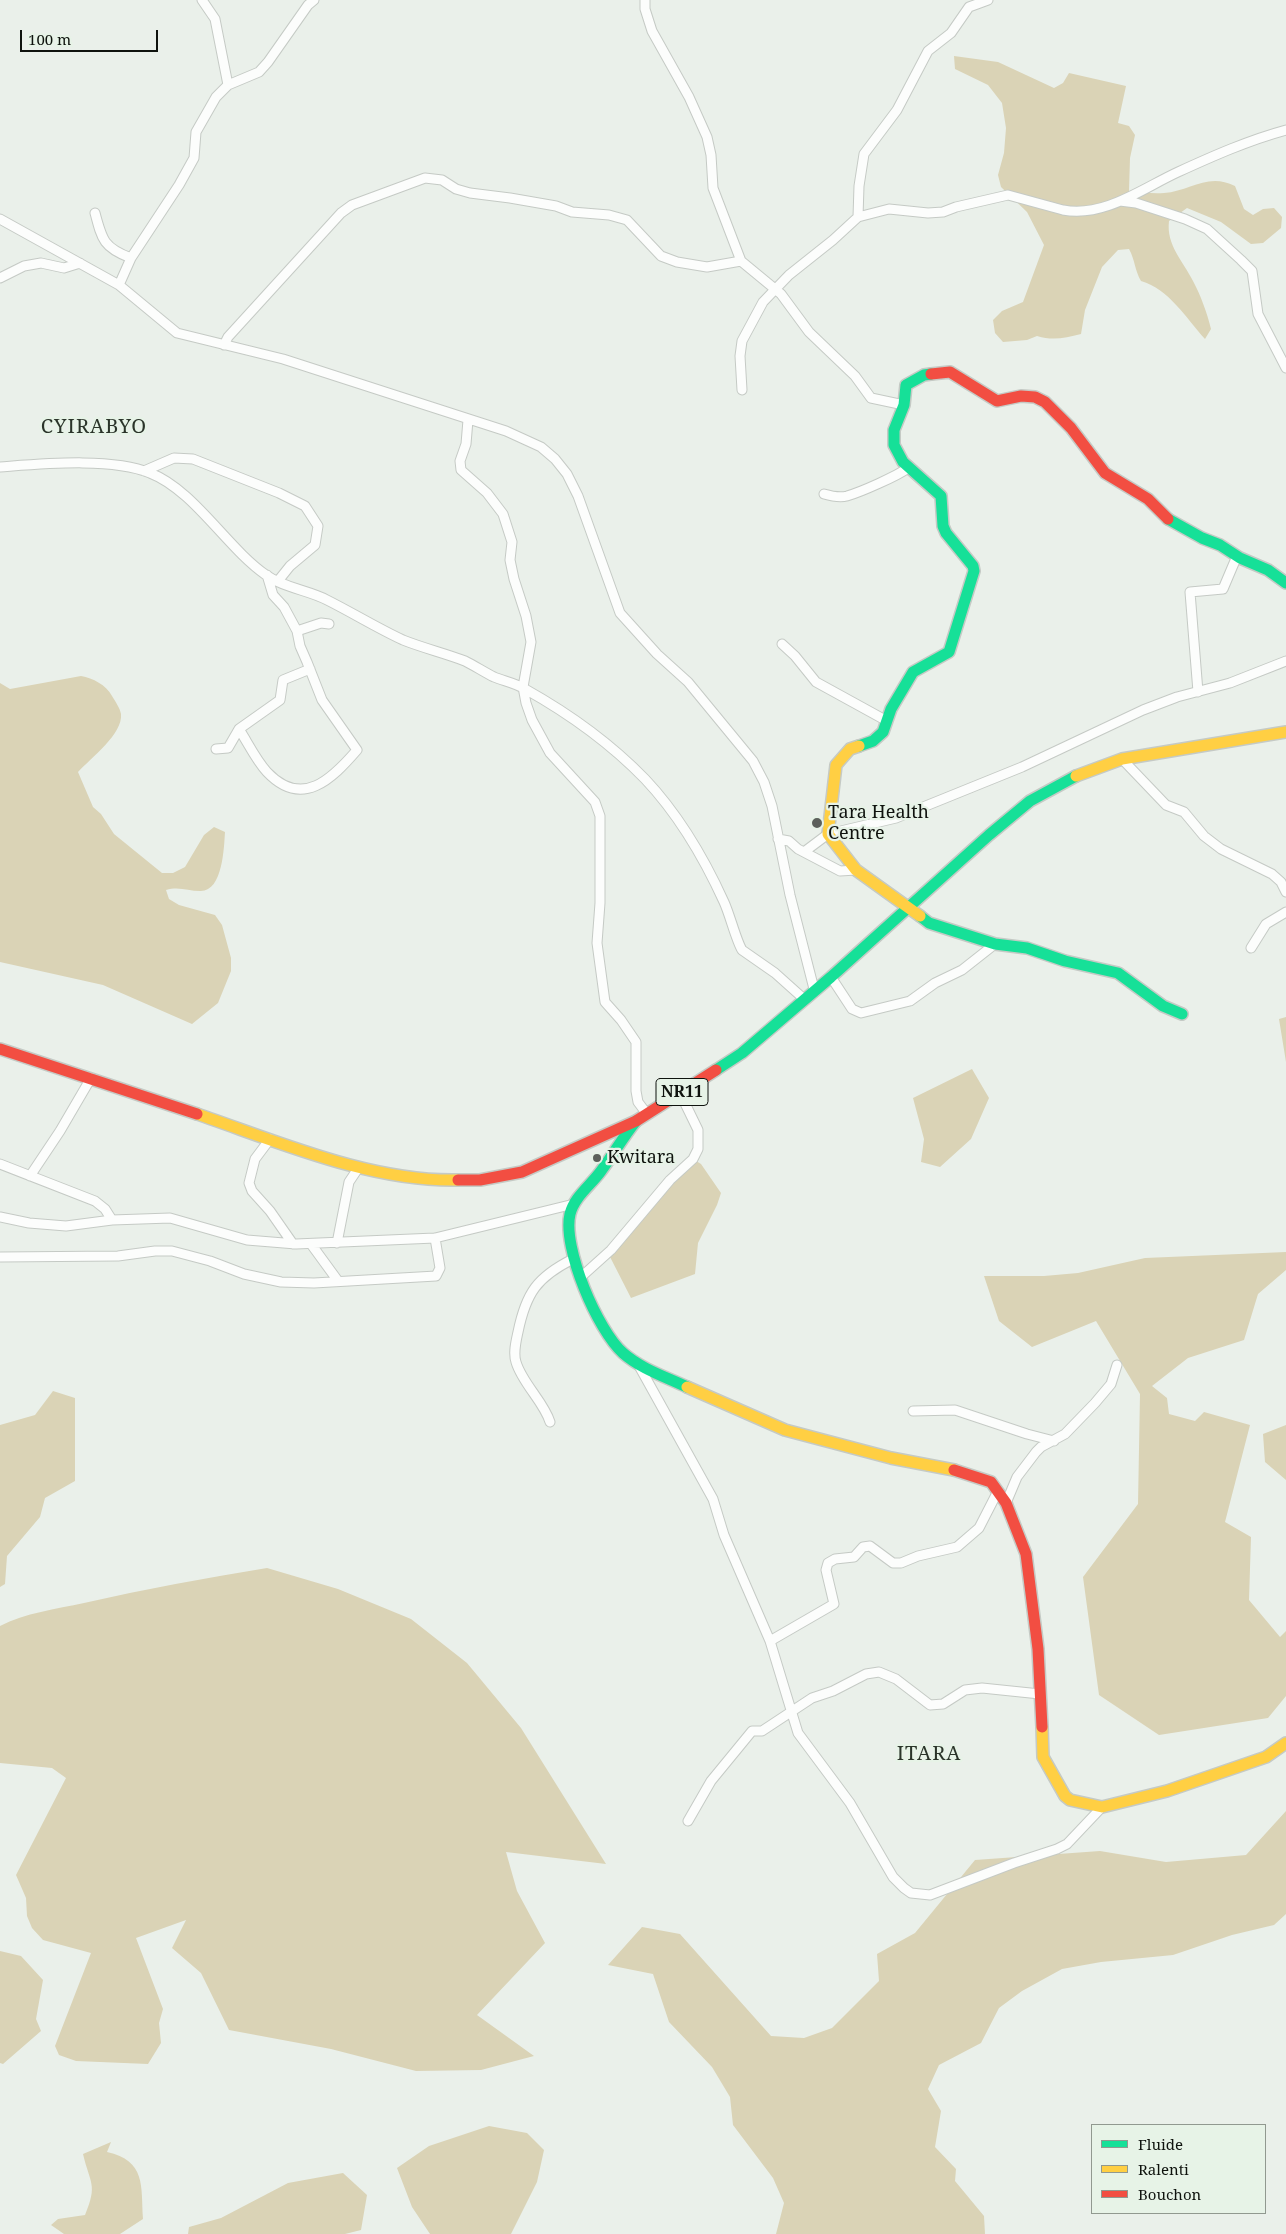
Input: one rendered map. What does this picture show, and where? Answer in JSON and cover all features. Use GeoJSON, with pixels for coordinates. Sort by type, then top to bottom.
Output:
{"type":"FeatureCollection","features":[{"type":"Feature","properties":{"kind":"main road"},"geometry":{"type":"LineString","coordinates":[[1182,1014],[1164,1006],[1118,974],[1065,961],[1027,948],[995,944],[930,923],[856,870],[828,834],[836,766],[850,749],[874,742],[882,732],[891,709],[914,672],[948,652],[974,571],[973,566],[946,533],[943,526],[940,496],[899,458],[893,442],[894,431],[904,405],[906,385],[924,375],[950,372],[997,401],[1021,396],[1035,397],[1045,402],[1055,411],[1105,473],[1148,499],[1170,521],[1268,570],[1286,583]]}},
{"type":"Feature","properties":{"kind":"main road","name":"NR11"},"geometry":{"type":"LineString","coordinates":[[0,1049],[270,1139],[359,1166],[430,1181],[487,1178],[522,1172],[636,1121],[742,1053],[1030,801],[1050,788],[1085,772],[1122,759],[1286,732]]}},
{"type":"Feature","properties":{"kind":"main road"},"geometry":{"type":"LineString","coordinates":[[636,1121],[621,1139],[600,1173],[574,1204],[569,1225],[573,1259],[590,1300],[610,1336],[621,1351],[638,1364],[732,1408],[785,1430],[892,1458],[961,1471],[991,1482],[1006,1503],[1026,1554],[1038,1649],[1043,1757],[1064,1796],[1070,1800],[1102,1807],[1167,1792],[1272,1754],[1286,1743]]}},
{"type":"Feature","properties":{"kind":"street"},"geometry":{"type":"LineString","coordinates":[[202,0],[215,19],[228,85]]}},
{"type":"Feature","properties":{"kind":"street"},"geometry":{"type":"LineString","coordinates":[[119,285],[131,258],[179,185],[194,158],[196,132],[216,97],[228,85],[258,72],[268,62],[314,0]]}},
{"type":"Feature","properties":{"kind":"street"},"geometry":{"type":"LineString","coordinates":[[645,0],[645,9],[652,31],[689,96],[707,138],[711,155],[713,188],[741,261],[775,288],[808,332],[855,376],[866,394],[876,400],[904,405]]}},
{"type":"Feature","properties":{"kind":"street"},"geometry":{"type":"LineString","coordinates":[[858,217],[859,186],[864,154],[897,110],[928,51],[951,33],[972,4],[988,0]]}},
{"type":"Feature","properties":{"kind":"street"},"geometry":{"type":"LineString","coordinates":[[742,390],[740,356],[742,341],[756,313],[775,288],[801,263],[833,240],[858,217],[889,209],[928,213],[943,212],[956,206],[1008,195],[1072,212],[1120,201],[1190,166],[1265,136],[1286,130]]}},
{"type":"Feature","properties":{"kind":"street"},"geometry":{"type":"LineString","coordinates":[[224,345],[228,337],[341,213],[352,205],[425,178],[442,180],[456,189],[470,193],[510,198],[556,206],[572,212],[609,215],[628,220],[660,256],[677,262],[707,267],[741,261]]}},
{"type":"Feature","properties":{"kind":"street"},"geometry":{"type":"LineString","coordinates":[[1120,201],[1136,203],[1185,218],[1207,229],[1252,271],[1258,314],[1286,368]]}},
{"type":"Feature","properties":{"kind":"street"},"geometry":{"type":"LineString","coordinates":[[95,214],[108,246],[113,252],[131,258]]}},
{"type":"Feature","properties":{"kind":"street"},"geometry":{"type":"LineString","coordinates":[[0,219],[119,285],[177,333],[283,358],[506,431],[531,441],[555,459],[578,496],[620,613],[657,654],[688,682],[753,760],[764,782],[772,806],[814,990]]}},
{"type":"Feature","properties":{"kind":"street"},"geometry":{"type":"LineString","coordinates":[[0,278],[24,266],[41,263],[64,268],[80,263]]}},
{"type":"Feature","properties":{"kind":"street"},"geometry":{"type":"LineString","coordinates":[[468,420],[466,444],[460,461],[461,470],[487,493],[503,514],[512,542],[510,560],[526,616],[531,642],[523,687],[532,720],[550,753],[594,802],[600,816],[602,834],[597,943],[605,1002],[621,1020],[636,1042],[636,1091],[638,1102],[647,1114]]}},
{"type":"Feature","properties":{"kind":"street"},"geometry":{"type":"LineString","coordinates":[[144,471],[174,458],[193,459],[279,493],[305,506],[318,526],[315,545],[290,566],[278,581]]}},
{"type":"Feature","properties":{"kind":"street"},"geometry":{"type":"LineString","coordinates":[[0,468],[53,464],[99,464],[144,471],[169,484],[267,575],[325,599],[401,639],[465,662],[495,677],[523,687],[559,709],[605,744],[644,778],[666,803],[688,836],[723,899],[742,950],[775,973],[804,999]]}},
{"type":"Feature","properties":{"kind":"street"},"geometry":{"type":"LineString","coordinates":[[824,494],[847,496],[899,474],[908,468]]}},
{"type":"Feature","properties":{"kind":"street"},"geometry":{"type":"LineString","coordinates":[[1198,692],[1190,592],[1223,589],[1237,556]]}},
{"type":"Feature","properties":{"kind":"street"},"geometry":{"type":"LineString","coordinates":[[239,729],[267,772],[281,783],[299,791],[311,789],[329,779],[357,750],[322,700],[300,646],[297,631],[284,608],[273,595],[267,575]]}},
{"type":"Feature","properties":{"kind":"street"},"geometry":{"type":"LineString","coordinates":[[297,631],[321,623],[329,624]]}},
{"type":"Feature","properties":{"kind":"street"},"geometry":{"type":"LineString","coordinates":[[782,644],[795,656],[816,682],[887,721]]}},
{"type":"Feature","properties":{"kind":"street"},"geometry":{"type":"LineString","coordinates":[[804,852],[828,834],[896,818],[913,812],[1022,767],[1144,710],[1177,697],[1230,683],[1286,661]]}},
{"type":"Feature","properties":{"kind":"street"},"geometry":{"type":"LineString","coordinates":[[216,749],[228,748],[239,729],[280,700],[283,680],[310,670]]}},
{"type":"Feature","properties":{"kind":"street"},"geometry":{"type":"LineString","coordinates":[[1122,759],[1166,805],[1184,812],[1204,836],[1221,849],[1272,874],[1281,882],[1286,892]]}},
{"type":"Feature","properties":{"kind":"street"},"geometry":{"type":"LineString","coordinates":[[778,839],[789,841],[804,852],[840,871],[856,870]]}},
{"type":"Feature","properties":{"kind":"street"},"geometry":{"type":"LineString","coordinates":[[1251,948],[1266,924],[1286,912]]}},
{"type":"Feature","properties":{"kind":"street"},"geometry":{"type":"LineString","coordinates":[[831,977],[852,1009],[861,1013],[910,1002],[935,984],[962,970],[995,944]]}},
{"type":"Feature","properties":{"kind":"street"},"geometry":{"type":"LineString","coordinates":[[30,1176],[60,1131],[91,1078]]}},
{"type":"Feature","properties":{"kind":"street"},"geometry":{"type":"LineString","coordinates":[[581,1277],[611,1250],[664,1187],[694,1159],[698,1149],[698,1130],[680,1093]]}},
{"type":"Feature","properties":{"kind":"street"},"geometry":{"type":"LineString","coordinates":[[270,1139],[255,1159],[249,1183],[252,1191],[270,1211],[292,1244]]}},
{"type":"Feature","properties":{"kind":"street"},"geometry":{"type":"LineString","coordinates":[[0,1164],[94,1201],[105,1209],[112,1220]]}},
{"type":"Feature","properties":{"kind":"street"},"geometry":{"type":"LineString","coordinates":[[337,1243],[349,1182],[359,1166]]}},
{"type":"Feature","properties":{"kind":"street"},"geometry":{"type":"LineString","coordinates":[[0,1218],[66,1226],[112,1220],[170,1218],[234,1237],[292,1244],[311,1244],[435,1238],[574,1204]]}},
{"type":"Feature","properties":{"kind":"street"},"geometry":{"type":"LineString","coordinates":[[0,1257],[118,1256],[155,1251],[172,1251],[210,1261],[244,1274],[281,1282],[314,1283],[420,1279],[436,1276],[440,1268],[435,1238]]}},
{"type":"Feature","properties":{"kind":"street"},"geometry":{"type":"LineString","coordinates":[[311,1244],[338,1281]]}},
{"type":"Feature","properties":{"kind":"street"},"geometry":{"type":"LineString","coordinates":[[550,1422],[547,1412],[537,1401],[515,1361],[515,1343],[523,1310],[530,1294],[547,1274],[573,1259]]}},
{"type":"Feature","properties":{"kind":"street"},"geometry":{"type":"LineString","coordinates":[[638,1364],[713,1499],[724,1535],[770,1641],[798,1733],[850,1803],[892,1877],[911,1893],[930,1895],[1067,1844],[1102,1807]]}},
{"type":"Feature","properties":{"kind":"street"},"geometry":{"type":"LineString","coordinates":[[1006,1503],[1017,1477],[1036,1452],[1065,1434],[1111,1384],[1117,1364]]}},
{"type":"Feature","properties":{"kind":"street"},"geometry":{"type":"LineString","coordinates":[[913,1412],[954,1410],[1027,1434],[1054,1440]]}},
{"type":"Feature","properties":{"kind":"street"},"geometry":{"type":"LineString","coordinates":[[770,1641],[834,1604],[826,1570],[828,1563],[835,1559],[854,1557],[862,1547],[870,1546],[893,1563],[901,1563],[918,1556],[957,1547],[980,1528],[998,1491]]}},
{"type":"Feature","properties":{"kind":"street"},"geometry":{"type":"LineString","coordinates":[[688,1821],[710,1781],[752,1731],[762,1731],[812,1698],[833,1691],[866,1674],[879,1672],[896,1679],[930,1705],[943,1704],[965,1690],[982,1688],[1040,1694]]}},
{"type":"Feature","properties":{"kind":"shaded area"},"geometry":{"type":"Polygon","coordinates":[[[954,56],[998,62],[1054,88],[1063,83],[1069,73],[1126,86],[1118,123],[1129,126],[1135,135],[1130,158],[1129,191],[1164,193],[1173,192],[1199,183],[1225,182],[1235,186],[1244,209],[1253,215],[1263,209],[1274,208],[1282,217],[1281,228],[1263,243],[1251,244],[1221,222],[1187,208],[1169,221],[1170,238],[1196,287],[1208,317],[1211,329],[1205,339],[1169,297],[1160,290],[1141,281],[1129,249],[1118,250],[1102,267],[1085,310],[1081,334],[1054,339],[1037,336],[1027,340],[1003,342],[995,333],[993,320],[1002,311],[1023,302],[1044,245],[1027,212],[1001,187],[998,175],[1004,153],[1006,128],[1002,103],[988,85],[955,69],[954,56]]]}},
{"type":"Feature","properties":{"kind":"shaded area"},"geometry":{"type":"Polygon","coordinates":[[[81,676],[90,678],[103,685],[120,709],[120,722],[117,730],[98,753],[78,772],[93,807],[101,814],[114,834],[162,873],[173,873],[185,867],[204,835],[214,827],[225,832],[221,868],[218,877],[208,889],[200,891],[166,890],[169,899],[179,905],[215,915],[222,925],[231,958],[231,971],[218,1003],[192,1024],[103,985],[0,962],[0,683],[10,689],[81,676]]]}},
{"type":"Feature","properties":{"kind":"shaded area"},"geometry":{"type":"Polygon","coordinates":[[[1286,1017],[1286,1062],[1279,1019],[1286,1017]]]}},
{"type":"Feature","properties":{"kind":"shaded area"},"geometry":{"type":"Polygon","coordinates":[[[972,1069],[989,1098],[971,1139],[940,1167],[921,1162],[924,1139],[913,1098],[972,1069]]]}},
{"type":"Feature","properties":{"kind":"shaded area"},"geometry":{"type":"Polygon","coordinates":[[[693,1159],[701,1164],[721,1193],[698,1243],[695,1274],[631,1298],[608,1253],[693,1159]]]}},
{"type":"Feature","properties":{"kind":"shaded area"},"geometry":{"type":"Polygon","coordinates":[[[1286,1252],[1286,1270],[1258,1294],[1244,1340],[1188,1358],[1152,1386],[1167,1398],[1169,1414],[1195,1421],[1204,1412],[1250,1425],[1225,1522],[1251,1537],[1249,1600],[1280,1637],[1286,1631],[1286,1696],[1268,1718],[1159,1735],[1099,1695],[1083,1577],[1138,1504],[1140,1394],[1096,1321],[1032,1347],[999,1321],[984,1276],[1044,1276],[1078,1273],[1145,1258],[1286,1252]]]}},
{"type":"Feature","properties":{"kind":"shaded area"},"geometry":{"type":"Polygon","coordinates":[[[53,1391],[75,1398],[75,1481],[45,1498],[40,1517],[7,1556],[5,1584],[0,1587],[0,1425],[35,1415],[53,1391]]]}},
{"type":"Feature","properties":{"kind":"shaded area"},"geometry":{"type":"Polygon","coordinates":[[[1286,1425],[1286,1480],[1265,1462],[1263,1434],[1286,1425]]]}},
{"type":"Feature","properties":{"kind":"shaded area"},"geometry":{"type":"Polygon","coordinates":[[[267,1568],[338,1589],[411,1619],[467,1663],[521,1728],[606,1864],[506,1852],[517,1891],[545,1943],[477,2015],[534,2056],[481,2070],[416,2071],[331,2049],[229,2030],[201,1973],[172,1948],[186,1920],[136,1938],[163,2009],[159,2023],[161,2043],[148,2064],[76,2061],[59,2055],[55,2046],[91,1953],[43,1940],[32,1928],[27,1916],[26,1898],[16,1875],[66,1778],[52,1768],[0,1763],[0,1626],[52,1609],[267,1568]]]}},
{"type":"Feature","properties":{"kind":"shaded area"},"geometry":{"type":"Polygon","coordinates":[[[1286,1811],[1286,1914],[1274,1925],[1232,1935],[1173,1955],[1101,1962],[1062,1969],[1022,1991],[999,2008],[981,2043],[939,2065],[928,2089],[941,2111],[935,2147],[956,2169],[955,2181],[984,2216],[985,2234],[776,2234],[784,2203],[773,2178],[733,2125],[730,2097],[712,2067],[669,2022],[653,1974],[608,1965],[642,1927],[680,1934],[771,2036],[804,2038],[832,2028],[879,1981],[877,1954],[915,1933],[975,1860],[1100,1851],[1166,1862],[1246,1855],[1286,1811]]]}},
{"type":"Feature","properties":{"kind":"shaded area"},"geometry":{"type":"Polygon","coordinates":[[[0,1951],[21,1956],[43,1980],[36,2019],[41,2031],[3,2064],[0,2063],[0,1951]]]}},
{"type":"Feature","properties":{"kind":"shaded area"},"geometry":{"type":"Polygon","coordinates":[[[489,2126],[527,2133],[544,2150],[537,2182],[511,2234],[430,2234],[412,2207],[397,2168],[429,2146],[489,2126]]]}},
{"type":"Feature","properties":{"kind":"shaded area"},"geometry":{"type":"Polygon","coordinates":[[[111,2142],[107,2152],[129,2161],[139,2176],[143,2219],[120,2234],[64,2234],[51,2225],[58,2219],[85,2215],[91,2197],[92,2184],[83,2154],[111,2142]]]}},
{"type":"Feature","properties":{"kind":"shaded area"},"geometry":{"type":"Polygon","coordinates":[[[343,2173],[367,2195],[361,2230],[345,2234],[188,2234],[189,2227],[221,2218],[288,2183],[343,2173]]]}},
{"type":"Feature","properties":{"kind":"traffic: fast"},"geometry":{"type":"LineString","coordinates":[[859,746],[873,741],[883,732],[891,709],[913,672],[949,652],[974,571],[973,566],[946,533],[943,526],[941,496],[903,462],[894,445],[894,430],[904,405],[906,385],[924,375],[931,374]]}},
{"type":"Feature","properties":{"kind":"traffic: fast"},"geometry":{"type":"LineString","coordinates":[[1168,519],[1202,538],[1220,545],[1240,558],[1268,570],[1286,583]]}},
{"type":"Feature","properties":{"kind":"traffic: fast"},"geometry":{"type":"LineString","coordinates":[[716,1070],[742,1053],[831,977],[989,835],[1030,801],[1076,776]]}},
{"type":"Feature","properties":{"kind":"traffic: fast"},"geometry":{"type":"LineString","coordinates":[[920,916],[929,923],[995,944],[1027,948],[1065,961],[1118,973],[1163,1006],[1182,1014]]}},
{"type":"Feature","properties":{"kind":"traffic: fast"},"geometry":{"type":"LineString","coordinates":[[636,1121],[601,1171],[575,1202],[570,1214],[571,1247],[584,1288],[603,1327],[613,1342],[623,1353],[638,1364],[687,1387]]}},
{"type":"Feature","properties":{"kind":"traffic: slow"},"geometry":{"type":"LineString","coordinates":[[1076,776],[1122,759],[1286,732]]}},
{"type":"Feature","properties":{"kind":"traffic: slow"},"geometry":{"type":"LineString","coordinates":[[859,746],[850,749],[836,765],[828,834],[856,870],[920,916]]}},
{"type":"Feature","properties":{"kind":"traffic: slow"},"geometry":{"type":"LineString","coordinates":[[197,1114],[293,1148],[359,1167],[425,1179],[458,1180]]}},
{"type":"Feature","properties":{"kind":"traffic: slow"},"geometry":{"type":"LineString","coordinates":[[687,1387],[785,1430],[891,1458],[954,1470]]}},
{"type":"Feature","properties":{"kind":"traffic: slow"},"geometry":{"type":"LineString","coordinates":[[1042,1727],[1043,1757],[1065,1796],[1070,1800],[1102,1807],[1167,1791],[1266,1757],[1286,1743]]}},
{"type":"Feature","properties":{"kind":"traffic: jam"},"geometry":{"type":"LineString","coordinates":[[931,374],[950,372],[997,401],[1021,396],[1035,397],[1045,402],[1071,428],[1105,473],[1148,499],[1168,519]]}},
{"type":"Feature","properties":{"kind":"traffic: jam"},"geometry":{"type":"LineString","coordinates":[[0,1049],[197,1114]]}},
{"type":"Feature","properties":{"kind":"traffic: jam"},"geometry":{"type":"LineString","coordinates":[[458,1180],[480,1180],[522,1172],[636,1121],[716,1070]]}},
{"type":"Feature","properties":{"kind":"traffic: jam"},"geometry":{"type":"LineString","coordinates":[[954,1470],[991,1482],[1006,1503],[1026,1554],[1038,1649],[1042,1727]]}},
{"type":"Feature","properties":{"kind":"place","name":"Tara Health Centre"},"geometry":{"type":"Point","coordinates":[817,823]}},
{"type":"Feature","properties":{"kind":"place","name":"Kwitara"},"geometry":{"type":"Point","coordinates":[597,1158]}},
{"type":"Feature","properties":{"kind":"district","name":"CYIRABYO"},"geometry":{"type":"Point","coordinates":[94,427]}},
{"type":"Feature","properties":{"kind":"district","name":"ITARA"},"geometry":{"type":"Point","coordinates":[929,1754]}}]}
